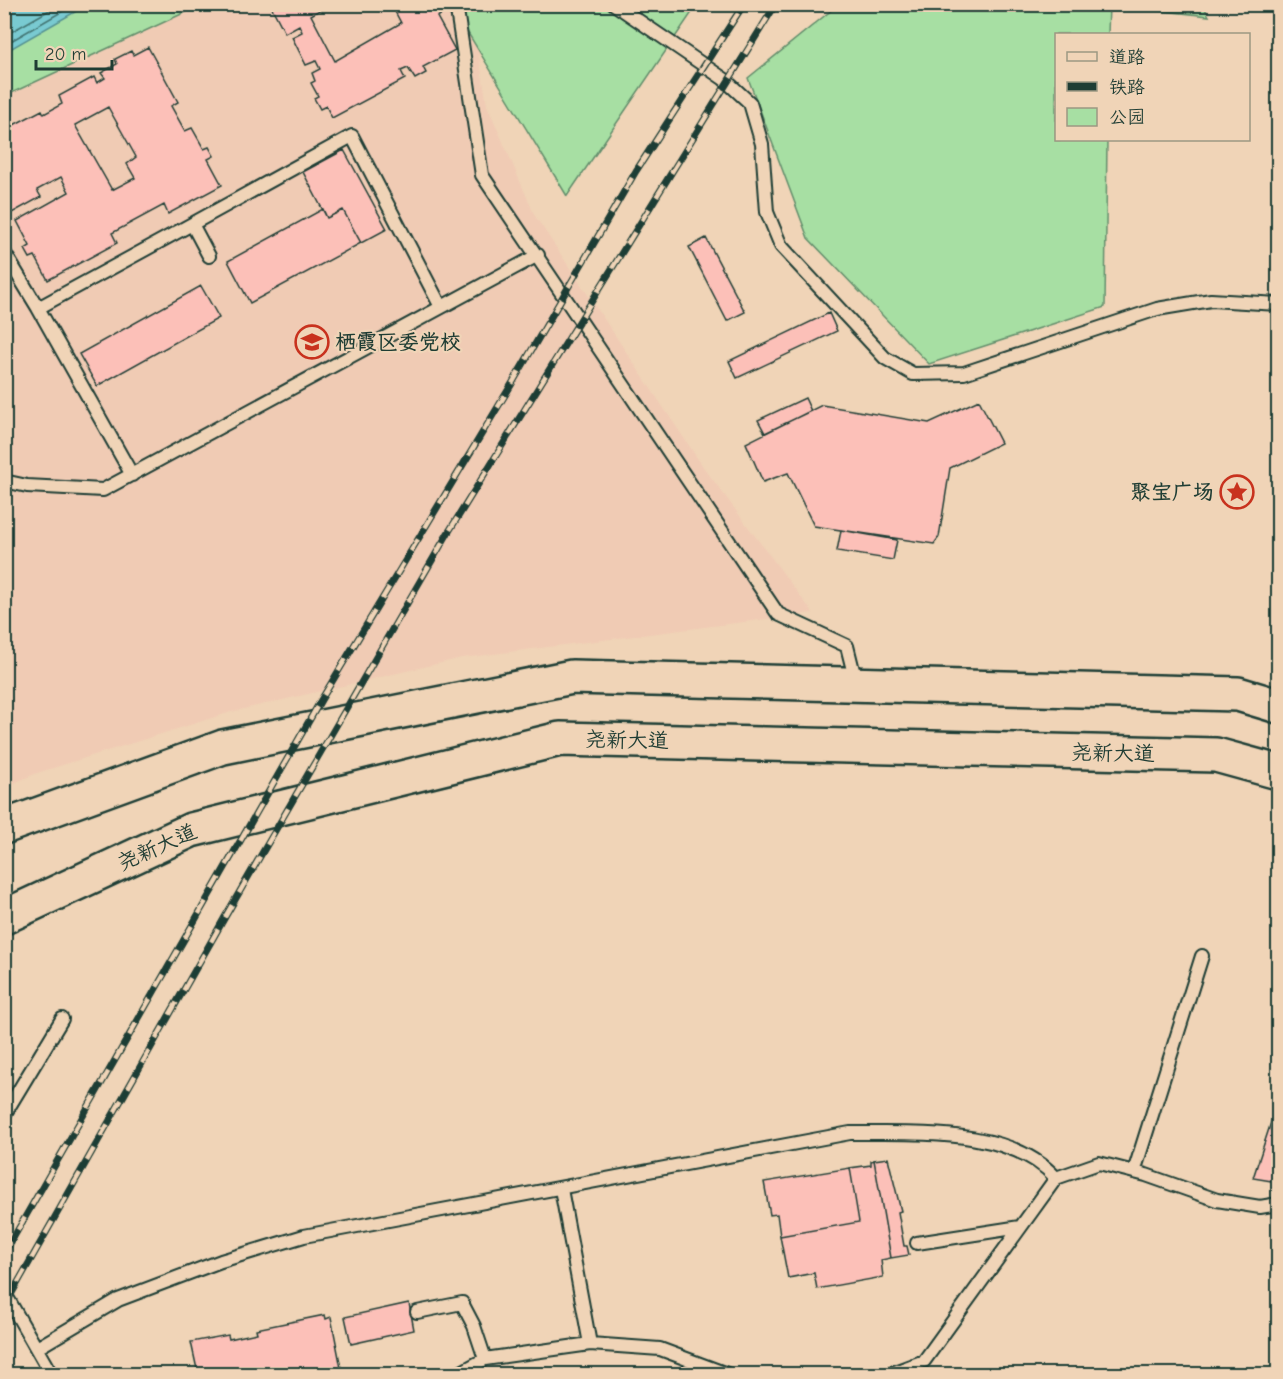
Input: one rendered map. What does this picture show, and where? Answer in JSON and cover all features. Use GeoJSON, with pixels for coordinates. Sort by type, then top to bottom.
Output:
{"type":"FeatureCollection","features":[{"type":"Feature","properties":{"kind":"main road"},"geometry":{"type":"LineString","coordinates":[[4,827],[223,747],[572,677],[1238,694],[1278,706]]}},
{"type":"Feature","properties":{"kind":"main road","name":"尧新大道"},"geometry":{"type":"LineString","coordinates":[[4,917],[191,830],[561,739],[1216,755],[1278,772]]}},
{"type":"Feature","properties":{"kind":"lane"},"geometry":{"type":"LineString","coordinates":[[456,4],[482,175],[778,614],[847,646],[857,684]]}},
{"type":"Feature","properties":{"kind":"lane"},"geometry":{"type":"LineString","coordinates":[[614,4],[724,79],[750,103],[762,144],[767,212],[781,246],[885,358],[913,374],[964,373],[1157,309],[1211,300],[1278,304]]}},
{"type":"Feature","properties":{"kind":"lane"},"geometry":{"type":"LineString","coordinates":[[38,308],[352,136],[441,307]]}},
{"type":"Feature","properties":{"kind":"lane"},"geometry":{"type":"LineString","coordinates":[[192,224],[209,256]]}},
{"type":"Feature","properties":{"kind":"lane"},"geometry":{"type":"LineString","coordinates":[[4,252],[132,474]]}},
{"type":"Feature","properties":{"kind":"lane"},"geometry":{"type":"LineString","coordinates":[[4,481],[27,486],[103,490],[538,255]]}},
{"type":"Feature","properties":{"kind":"lane"},"geometry":{"type":"LineString","coordinates":[[1134,1172],[1202,956]]}},
{"type":"Feature","properties":{"kind":"lane"},"geometry":{"type":"LineString","coordinates":[[4,1115],[62,1019]]}},
{"type":"Feature","properties":{"kind":"lane"},"geometry":{"type":"LineString","coordinates":[[37,1348],[118,1300],[221,1261],[304,1236],[850,1133],[914,1134],[997,1142],[1043,1163],[1056,1178]]}},
{"type":"Feature","properties":{"kind":"lane"},"geometry":{"type":"LineString","coordinates":[[889,1374],[924,1361],[1056,1178],[1099,1163],[1134,1172],[1217,1200],[1260,1207],[1278,1204]]}},
{"type":"Feature","properties":{"kind":"lane"},"geometry":{"type":"LineString","coordinates":[[561,1189],[590,1344]]}},
{"type":"Feature","properties":{"kind":"lane"},"geometry":{"type":"LineString","coordinates":[[917,1243],[1020,1227]]}},
{"type":"Feature","properties":{"kind":"lane"},"geometry":{"type":"LineString","coordinates":[[4,1292],[51,1374]]}},
{"type":"Feature","properties":{"kind":"lane"},"geometry":{"type":"LineString","coordinates":[[417,1312],[462,1303],[474,1326],[485,1359]]}},
{"type":"Feature","properties":{"kind":"lane"},"geometry":{"type":"LineString","coordinates":[[458,1374],[485,1359],[590,1344],[660,1349],[727,1374]]}},
{"type":"Feature","properties":{"kind":"shaded area","name":"栖霞区委党校"},"geometry":{"type":"Polygon","coordinates":[[[5,5],[471,5],[487,105],[535,216],[704,468],[813,613],[462,658],[231,712],[37,773],[5,787],[5,5]]]}},
{"type":"Feature","properties":{"kind":"green space"},"geometry":{"type":"Polygon","coordinates":[[[5,4],[201,5],[5,96],[5,4]]]}},
{"type":"Feature","properties":{"kind":"green space"},"geometry":{"type":"Polygon","coordinates":[[[451,5],[697,5],[567,196],[451,5]]]}},
{"type":"Feature","properties":{"kind":"green space"},"geometry":{"type":"Polygon","coordinates":[[[838,5],[1109,5],[1108,33],[1055,33],[1055,141],[1107,141],[1105,307],[929,364],[808,238],[748,78],[838,5]]]}},
{"type":"Feature","properties":{"kind":"green space"},"geometry":{"type":"Polygon","coordinates":[[[1109,5],[1203,5],[1209,16],[1109,5]]]}},
{"type":"Feature","properties":{"kind":"water"},"geometry":{"type":"Polygon","coordinates":[[[5,4],[87,4],[87,5],[5,52],[5,4]]]}},
{"type":"Feature","properties":{"kind":"building"},"geometry":{"type":"Polygon","coordinates":[[[270,4],[330,4],[311,15],[335,61],[401,23],[391,4],[439,4],[444,13],[437,17],[455,50],[423,67],[426,73],[415,79],[408,68],[401,71],[405,79],[332,118],[326,106],[320,109],[314,98],[318,96],[311,83],[315,81],[312,73],[320,69],[316,61],[306,65],[292,37],[302,32],[299,25],[285,33],[270,4]]]}},
{"type":"Feature","properties":{"kind":"building"},"geometry":{"type":"Polygon","coordinates":[[[148,47],[178,102],[171,106],[185,131],[192,128],[204,149],[209,147],[214,156],[208,159],[222,185],[168,214],[164,205],[112,233],[117,243],[48,280],[35,256],[30,258],[25,249],[30,246],[17,221],[69,192],[61,177],[37,190],[41,197],[10,214],[4,202],[4,130],[42,110],[44,114],[62,104],[59,96],[94,77],[97,83],[105,78],[101,73],[117,64],[115,59],[131,51],[133,55],[148,47]],[[108,107],[75,125],[112,190],[135,178],[127,164],[136,157],[108,107]]]}},
{"type":"Feature","properties":{"kind":"building"},"geometry":{"type":"Polygon","coordinates":[[[344,150],[387,229],[361,243],[343,210],[327,218],[303,172],[344,150]]]}},
{"type":"Feature","properties":{"kind":"building"},"geometry":{"type":"Polygon","coordinates":[[[323,209],[327,218],[343,210],[361,243],[250,303],[228,261],[323,209]]]}},
{"type":"Feature","properties":{"kind":"building"},"geometry":{"type":"Polygon","coordinates":[[[706,238],[745,312],[727,321],[689,247],[706,238]]]}},
{"type":"Feature","properties":{"kind":"building"},"geometry":{"type":"Polygon","coordinates":[[[201,286],[219,318],[97,386],[79,354],[201,286]]]}},
{"type":"Feature","properties":{"kind":"building"},"geometry":{"type":"Polygon","coordinates":[[[829,313],[837,331],[737,378],[729,361],[829,313]]]}},
{"type":"Feature","properties":{"kind":"building"},"geometry":{"type":"Polygon","coordinates":[[[805,398],[811,411],[765,433],[758,420],[805,398]]]}},
{"type":"Feature","properties":{"kind":"building"},"geometry":{"type":"Polygon","coordinates":[[[979,400],[1001,443],[950,468],[939,537],[934,544],[814,526],[788,473],[763,482],[746,443],[822,405],[929,423],[979,400]]]}},
{"type":"Feature","properties":{"kind":"building"},"geometry":{"type":"Polygon","coordinates":[[[841,530],[897,540],[893,560],[837,551],[841,530]]]}},
{"type":"Feature","properties":{"kind":"building"},"geometry":{"type":"Polygon","coordinates":[[[1273,1100],[1278,1102],[1278,1182],[1253,1178],[1275,1110],[1271,1110],[1273,1100]]]}},
{"type":"Feature","properties":{"kind":"building"},"geometry":{"type":"Polygon","coordinates":[[[888,1158],[901,1211],[898,1212],[904,1246],[907,1246],[909,1255],[891,1258],[874,1160],[888,1158]]]}},
{"type":"Feature","properties":{"kind":"building"},"geometry":{"type":"Polygon","coordinates":[[[874,1160],[891,1258],[881,1260],[883,1277],[817,1289],[814,1273],[788,1278],[780,1236],[859,1222],[850,1168],[871,1165],[871,1161],[874,1160]]]}},
{"type":"Feature","properties":{"kind":"building"},"geometry":{"type":"Polygon","coordinates":[[[850,1168],[859,1222],[780,1236],[777,1214],[770,1215],[764,1182],[850,1168]]]}},
{"type":"Feature","properties":{"kind":"building"},"geometry":{"type":"Polygon","coordinates":[[[409,1303],[414,1330],[351,1344],[345,1317],[409,1303]]]}},
{"type":"Feature","properties":{"kind":"building"},"geometry":{"type":"Polygon","coordinates":[[[325,1315],[326,1319],[331,1317],[342,1373],[198,1374],[191,1342],[228,1335],[229,1339],[257,1333],[256,1329],[325,1315]]]}},
{"type":"Feature","properties":{"kind":"railway"},"geometry":{"type":"LineString","coordinates":[[4,1254],[321,700],[513,382],[636,171],[744,4]]}},
{"type":"Feature","properties":{"kind":"railway"},"geometry":{"type":"LineString","coordinates":[[4,1307],[225,917],[448,533],[776,4]]}},
{"type":"Feature","properties":{"kind":"place","name":"栖霞区委党校"},"geometry":{"type":"Point","coordinates":[312,342]}},
{"type":"Feature","properties":{"kind":"place","name":"聚宝广场"},"geometry":{"type":"Point","coordinates":[1237,492]}}]}
